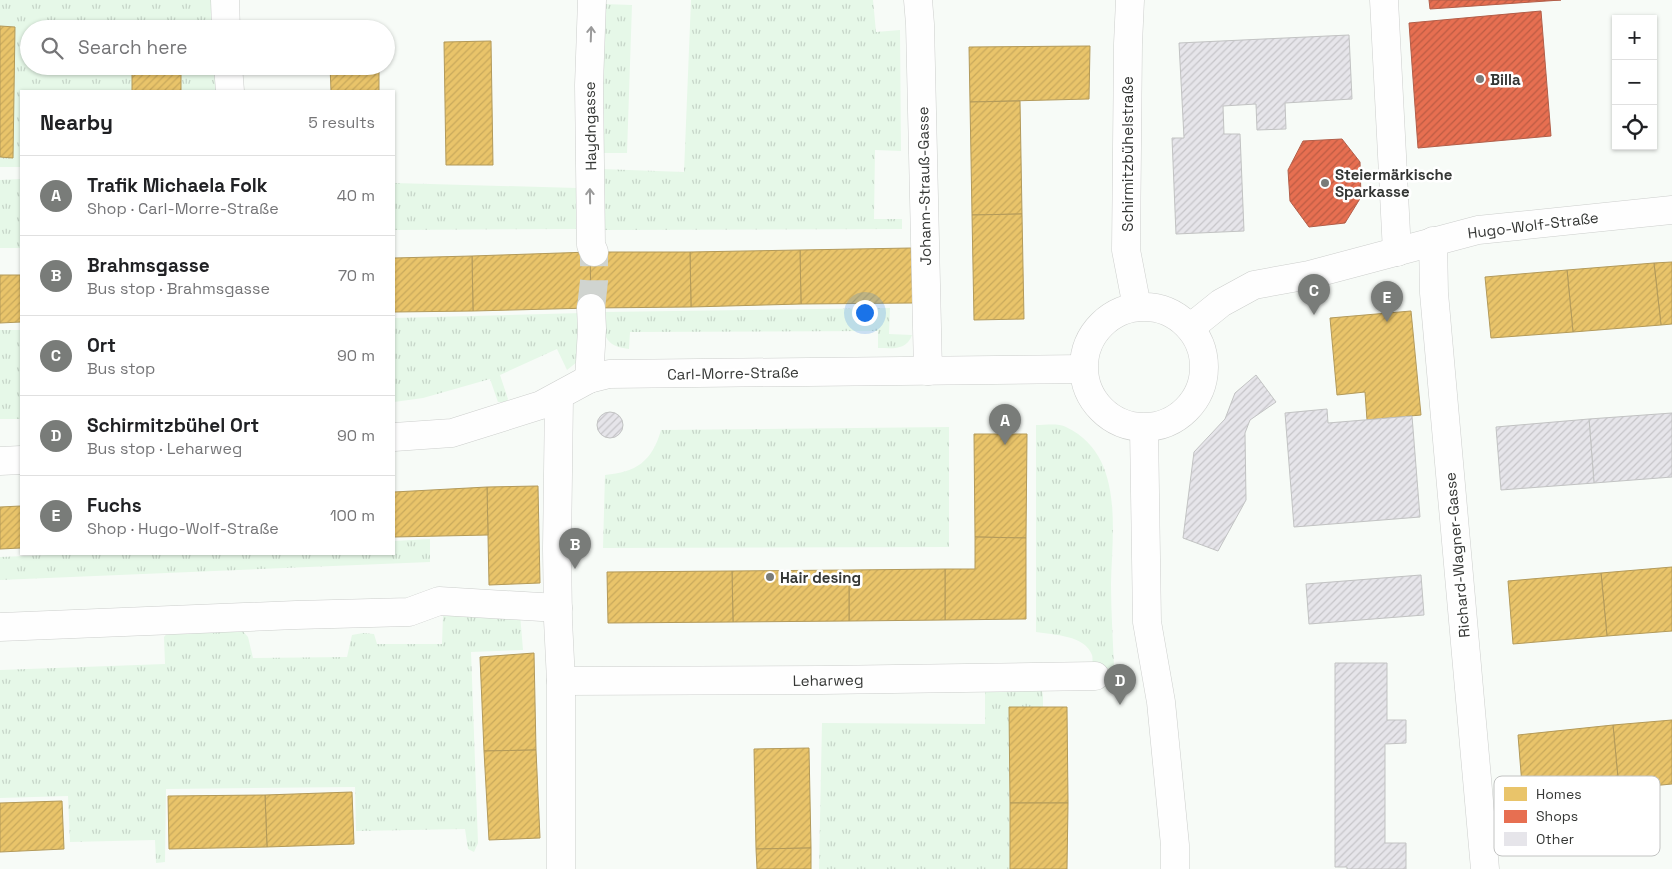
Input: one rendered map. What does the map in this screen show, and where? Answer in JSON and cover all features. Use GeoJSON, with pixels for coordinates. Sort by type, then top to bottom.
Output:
{"type":"FeatureCollection","features":[{"type":"Feature","properties":{"kind":"street"},"geometry":{"type":"LineString","coordinates":[[225,0],[226,20]]}},
{"type":"Feature","properties":{"kind":"street","name":"Haydngasse"},"geometry":{"type":"LineString","coordinates":[[592,0],[589,85],[593,248]]}},
{"type":"Feature","properties":{"kind":"street","name":"Johann-Strauß-Gasse"},"geometry":{"type":"LineString","coordinates":[[918,0],[928,371]]}},
{"type":"Feature","properties":{"kind":"street","name":"Schirmitzbühelstraße"},"geometry":{"type":"LineString","coordinates":[[1130,0],[1126,250],[1137,307]]}},
{"type":"Feature","properties":{"kind":"street"},"geometry":{"type":"LineString","coordinates":[[1384,0],[1397,252]]}},
{"type":"Feature","properties":{"kind":"street"},"geometry":{"type":"LineString","coordinates":[[229,75],[230,90]]}},
{"type":"Feature","properties":{"kind":"street","name":"Hugo-Wolf-Straße"},"geometry":{"type":"LineString","coordinates":[[1190,328],[1221,303],[1254,285],[1309,275],[1433,241],[1478,230],[1672,210]]}},
{"type":"Feature","properties":{"kind":"street","name":"Richard-Wagner-Gasse"},"geometry":{"type":"LineString","coordinates":[[1433,241],[1434,292],[1485,869]]}},
{"type":"Feature","properties":{"kind":"street"},"geometry":{"type":"LineString","coordinates":[[1137,307],[1157,308],[1175,316],[1190,328],[1200,345],[1204,364],[1202,384],[1194,401],[1180,416],[1163,425],[1144,428],[1125,425],[1109,417],[1095,404],[1086,388],[1083,369],[1085,351],[1092,335],[1105,321],[1120,312],[1137,307]]}},
{"type":"Feature","properties":{"kind":"street"},"geometry":{"type":"LineString","coordinates":[[589,380],[592,329],[591,308]]}},
{"type":"Feature","properties":{"kind":"street","name":"Carl-Morre-Straße"},"geometry":{"type":"LineString","coordinates":[[395,437],[452,433],[541,406],[589,380],[609,374],[1083,369]]}},
{"type":"Feature","properties":{"kind":"street"},"geometry":{"type":"LineString","coordinates":[[559,397],[557,549],[561,681],[561,869]]}},
{"type":"Feature","properties":{"kind":"street"},"geometry":{"type":"LineString","coordinates":[[1144,428],[1147,622],[1161,702],[1175,845],[1175,869]]}},
{"type":"Feature","properties":{"kind":"street"},"geometry":{"type":"LineString","coordinates":[[0,461],[20,460]]}},
{"type":"Feature","properties":{"kind":"street"},"geometry":{"type":"LineString","coordinates":[[0,627],[409,612],[439,601],[558,608]]}},
{"type":"Feature","properties":{"kind":"street","name":"Leharweg"},"geometry":{"type":"LineString","coordinates":[[561,681],[1095,676]]}},
{"type":"Feature","properties":{"kind":"green space"},"geometry":{"type":"Polygon","coordinates":[[[0,0],[215,0],[216,20],[20,20],[20,75],[217,75],[218,90],[20,90],[20,167],[0,167],[0,0]]]}},
{"type":"Feature","properties":{"kind":"green space"},"geometry":{"type":"Polygon","coordinates":[[[691,0],[873,0],[876,32],[900,30],[901,151],[875,150],[874,219],[902,219],[902,229],[600,230],[601,169],[684,172],[691,0]]]}},
{"type":"Feature","properties":{"kind":"green space"},"geometry":{"type":"Polygon","coordinates":[[[604,4],[632,5],[627,153],[603,153],[604,4]]]}},
{"type":"Feature","properties":{"kind":"green space"},"geometry":{"type":"Polygon","coordinates":[[[20,179],[20,248],[0,248],[0,180],[20,179]]]}},
{"type":"Feature","properties":{"kind":"green space"},"geometry":{"type":"Polygon","coordinates":[[[395,183],[577,188],[576,229],[395,230],[395,183]]]}},
{"type":"Feature","properties":{"kind":"green space"},"geometry":{"type":"Polygon","coordinates":[[[890,308],[889,334],[912,335],[906,344],[898,348],[878,348],[878,331],[630,332],[629,349],[610,342],[605,333],[603,320],[603,312],[890,308]]]}},
{"type":"Feature","properties":{"kind":"green space"},"geometry":{"type":"Polygon","coordinates":[[[582,313],[577,362],[567,370],[557,349],[500,375],[508,399],[506,402],[498,402],[490,379],[423,398],[395,402],[395,318],[582,313]]]}},
{"type":"Feature","properties":{"kind":"green space"},"geometry":{"type":"Polygon","coordinates":[[[0,330],[20,330],[20,419],[0,419],[0,330]]]}},
{"type":"Feature","properties":{"kind":"green space"},"geometry":{"type":"Polygon","coordinates":[[[1036,425],[1063,426],[1085,440],[1098,456],[1106,475],[1111,496],[1113,518],[1111,584],[1114,668],[1089,670],[1093,667],[1092,656],[1083,643],[1060,635],[1036,632],[1036,425]]]}},
{"type":"Feature","properties":{"kind":"green space"},"geometry":{"type":"Polygon","coordinates":[[[949,427],[949,547],[603,548],[605,475],[616,474],[634,468],[648,458],[661,430],[949,427]]]}},
{"type":"Feature","properties":{"kind":"green space"},"geometry":{"type":"Polygon","coordinates":[[[430,539],[430,562],[0,580],[0,557],[49,555],[395,555],[395,541],[430,539]]]}},
{"type":"Feature","properties":{"kind":"green space"},"geometry":{"type":"Polygon","coordinates":[[[520,614],[523,650],[471,652],[478,843],[474,852],[468,849],[465,829],[356,831],[355,787],[166,789],[165,862],[156,863],[155,840],[70,842],[68,796],[0,798],[0,670],[165,664],[164,637],[170,630],[239,627],[248,637],[253,658],[347,657],[352,635],[374,634],[377,644],[442,644],[443,616],[520,614]]]}},
{"type":"Feature","properties":{"kind":"green space"},"geometry":{"type":"Polygon","coordinates":[[[985,681],[1040,684],[1043,695],[1043,707],[1009,707],[1010,869],[819,869],[822,723],[985,724],[985,681]]]}},
{"type":"Feature","properties":{"kind":"building: Homes"},"geometry":{"type":"Polygon","coordinates":[[[0,26],[15,27],[13,158],[0,157],[0,26]]]}},
{"type":"Feature","properties":{"kind":"building: Homes"},"geometry":{"type":"Polygon","coordinates":[[[491,41],[493,165],[446,165],[444,42],[491,41]]]}},
{"type":"Feature","properties":{"kind":"building: Homes"},"geometry":{"type":"Polygon","coordinates":[[[1090,46],[1089,99],[970,102],[969,47],[1090,46]]]}},
{"type":"Feature","properties":{"kind":"building: Homes"},"geometry":{"type":"Polygon","coordinates":[[[132,75],[181,75],[181,90],[132,90],[132,75]]]}},
{"type":"Feature","properties":{"kind":"building: Homes"},"geometry":{"type":"Polygon","coordinates":[[[330,75],[379,75],[379,90],[331,90],[330,75]]]}},
{"type":"Feature","properties":{"kind":"building: Homes"},"geometry":{"type":"Polygon","coordinates":[[[1020,101],[1022,214],[972,215],[970,102],[1020,101]]]}},
{"type":"Feature","properties":{"kind":"building: Homes"},"geometry":{"type":"Polygon","coordinates":[[[1022,214],[1024,319],[974,320],[972,215],[1022,214]]]}},
{"type":"Feature","properties":{"kind":"building: Homes"},"geometry":{"type":"Polygon","coordinates":[[[911,248],[913,303],[801,304],[800,250],[911,248]]]}},
{"type":"Feature","properties":{"kind":"building: Homes"},"geometry":{"type":"Polygon","coordinates":[[[800,250],[801,304],[691,307],[690,252],[800,250]]]}},
{"type":"Feature","properties":{"kind":"building: Homes"},"geometry":{"type":"Polygon","coordinates":[[[590,252],[690,252],[691,307],[591,308],[590,252]]]}},
{"type":"Feature","properties":{"kind":"building: Homes"},"geometry":{"type":"Polygon","coordinates":[[[590,252],[591,308],[473,311],[472,256],[590,252]]]}},
{"type":"Feature","properties":{"kind":"building: Homes"},"geometry":{"type":"Polygon","coordinates":[[[472,256],[473,311],[395,312],[395,258],[472,256]]]}},
{"type":"Feature","properties":{"kind":"building: Homes"},"geometry":{"type":"Polygon","coordinates":[[[1672,262],[1672,324],[1661,325],[1654,263],[1672,262]]]}},
{"type":"Feature","properties":{"kind":"building: Homes"},"geometry":{"type":"Polygon","coordinates":[[[1654,263],[1661,325],[1573,332],[1567,270],[1654,263]]]}},
{"type":"Feature","properties":{"kind":"building: Homes"},"geometry":{"type":"Polygon","coordinates":[[[1567,270],[1573,332],[1491,338],[1485,277],[1567,270]]]}},
{"type":"Feature","properties":{"kind":"building: Homes"},"geometry":{"type":"Polygon","coordinates":[[[0,275],[20,275],[20,322],[0,323],[0,275]]]}},
{"type":"Feature","properties":{"kind":"building: Homes"},"geometry":{"type":"Polygon","coordinates":[[[1411,311],[1421,415],[1367,420],[1365,392],[1337,395],[1330,318],[1411,311]]]}},
{"type":"Feature","properties":{"kind":"building: Homes"},"geometry":{"type":"Polygon","coordinates":[[[974,434],[1027,434],[1026,538],[975,537],[974,434]]]}},
{"type":"Feature","properties":{"kind":"building: Homes"},"geometry":{"type":"Polygon","coordinates":[[[538,486],[540,583],[489,585],[487,487],[538,486]]]}},
{"type":"Feature","properties":{"kind":"building: Homes"},"geometry":{"type":"Polygon","coordinates":[[[487,487],[488,535],[395,537],[395,492],[487,487]]]}},
{"type":"Feature","properties":{"kind":"building: Homes"},"geometry":{"type":"Polygon","coordinates":[[[20,506],[20,548],[0,549],[0,507],[20,506]]]}},
{"type":"Feature","properties":{"kind":"building: Homes"},"geometry":{"type":"Polygon","coordinates":[[[975,537],[1026,538],[1026,619],[945,620],[945,569],[975,569],[975,537]]]}},
{"type":"Feature","properties":{"kind":"building: Homes"},"geometry":{"type":"Polygon","coordinates":[[[1672,567],[1672,631],[1607,636],[1601,573],[1672,567]]]}},
{"type":"Feature","properties":{"kind":"building: Homes"},"geometry":{"type":"Polygon","coordinates":[[[945,569],[945,620],[849,621],[849,570],[945,569]]]}},
{"type":"Feature","properties":{"kind":"building: Homes"},"geometry":{"type":"Polygon","coordinates":[[[849,570],[849,621],[733,622],[732,571],[849,570]]]}},
{"type":"Feature","properties":{"kind":"building: Homes"},"geometry":{"type":"Polygon","coordinates":[[[732,571],[733,622],[608,623],[607,572],[732,571]]]}},
{"type":"Feature","properties":{"kind":"building: Homes"},"geometry":{"type":"Polygon","coordinates":[[[1601,573],[1607,636],[1513,644],[1508,581],[1601,573]]]}},
{"type":"Feature","properties":{"kind":"building: Homes"},"geometry":{"type":"Polygon","coordinates":[[[534,653],[536,750],[484,751],[480,657],[534,653]]]}},
{"type":"Feature","properties":{"kind":"building: Homes"},"geometry":{"type":"Polygon","coordinates":[[[1009,707],[1067,707],[1068,803],[1010,803],[1009,707]]]}},
{"type":"Feature","properties":{"kind":"building: Homes"},"geometry":{"type":"Polygon","coordinates":[[[1672,720],[1672,784],[1660,785],[1660,776],[1618,776],[1613,725],[1672,720]]]}},
{"type":"Feature","properties":{"kind":"building: Homes"},"geometry":{"type":"Polygon","coordinates":[[[1613,725],[1618,776],[1521,776],[1518,735],[1613,725]]]}},
{"type":"Feature","properties":{"kind":"building: Homes"},"geometry":{"type":"Polygon","coordinates":[[[809,748],[811,848],[756,849],[754,749],[809,748]]]}},
{"type":"Feature","properties":{"kind":"building: Homes"},"geometry":{"type":"Polygon","coordinates":[[[536,750],[540,838],[489,840],[484,751],[536,750]]]}},
{"type":"Feature","properties":{"kind":"building: Homes"},"geometry":{"type":"Polygon","coordinates":[[[352,792],[354,844],[267,847],[265,795],[352,792]]]}},
{"type":"Feature","properties":{"kind":"building: Homes"},"geometry":{"type":"Polygon","coordinates":[[[265,795],[267,847],[169,849],[168,796],[265,795]]]}},
{"type":"Feature","properties":{"kind":"building: Homes"},"geometry":{"type":"Polygon","coordinates":[[[62,801],[64,849],[0,852],[0,803],[62,801]]]}},
{"type":"Feature","properties":{"kind":"building: Homes"},"geometry":{"type":"Polygon","coordinates":[[[1010,803],[1068,803],[1067,869],[1010,869],[1010,803]]]}},
{"type":"Feature","properties":{"kind":"building: Homes"},"geometry":{"type":"Polygon","coordinates":[[[811,848],[811,869],[757,869],[756,849],[811,848]]]}},
{"type":"Feature","properties":{"kind":"building: Shops"},"geometry":{"type":"Polygon","coordinates":[[[1429,0],[1561,0],[1430,9],[1429,0]]]}},
{"type":"Feature","properties":{"kind":"building: Shops","name":"Billa"},"geometry":{"type":"Polygon","coordinates":[[[1541,11],[1551,136],[1418,148],[1409,23],[1541,11]]]}},
{"type":"Feature","properties":{"kind":"building: Shops","name":"Steiermärkische Sparkasse"},"geometry":{"type":"Polygon","coordinates":[[[1342,139],[1360,162],[1361,197],[1345,223],[1309,227],[1290,201],[1288,170],[1303,141],[1342,139]]]}},
{"type":"Feature","properties":{"kind":"building: Other"},"geometry":{"type":"Polygon","coordinates":[[[1349,35],[1352,99],[1285,103],[1286,129],[1257,130],[1256,104],[1223,106],[1224,134],[1240,134],[1244,231],[1176,234],[1172,138],[1184,138],[1179,43],[1349,35]]]}},
{"type":"Feature","properties":{"kind":"building: Other"},"geometry":{"type":"Polygon","coordinates":[[[1256,375],[1276,402],[1250,420],[1245,433],[1246,500],[1218,551],[1183,538],[1194,452],[1225,419],[1235,393],[1256,375]]]}},
{"type":"Feature","properties":{"kind":"building: Other"},"geometry":{"type":"Polygon","coordinates":[[[1327,409],[1328,423],[1412,416],[1420,517],[1294,527],[1285,413],[1327,409]]]}},
{"type":"Feature","properties":{"kind":"building: Other"},"geometry":{"type":"Polygon","coordinates":[[[610,412],[619,416],[623,425],[619,434],[610,438],[601,434],[597,425],[601,416],[610,412]]]}},
{"type":"Feature","properties":{"kind":"building: Other"},"geometry":{"type":"Polygon","coordinates":[[[1672,413],[1672,477],[1594,483],[1589,419],[1672,413]]]}},
{"type":"Feature","properties":{"kind":"building: Other"},"geometry":{"type":"Polygon","coordinates":[[[1589,419],[1594,483],[1501,490],[1496,427],[1589,419]]]}},
{"type":"Feature","properties":{"kind":"building: Other"},"geometry":{"type":"Polygon","coordinates":[[[1421,575],[1424,615],[1309,624],[1306,584],[1421,575]]]}},
{"type":"Feature","properties":{"kind":"building: Other"},"geometry":{"type":"Polygon","coordinates":[[[1335,663],[1387,663],[1387,720],[1406,720],[1406,743],[1385,744],[1385,843],[1406,843],[1406,869],[1347,869],[1347,867],[1335,867],[1335,663]]]}},
{"type":"Feature","properties":{"kind":"tunnel"},"geometry":{"type":"LineString","coordinates":[[591,308],[594,281],[594,252]]}},
{"type":"Feature","properties":{"kind":"place","name":"Billa"},"geometry":{"type":"Point","coordinates":[1480,79]}},
{"type":"Feature","properties":{"kind":"place","name":"Steiermärkische Sparkasse"},"geometry":{"type":"Point","coordinates":[1325,183]}},
{"type":"Feature","properties":{"kind":"place","name":"Ort"},"geometry":{"type":"Point","coordinates":[1314,315]}},
{"type":"Feature","properties":{"kind":"place","name":"Fuchs"},"geometry":{"type":"Point","coordinates":[1387,322]}},
{"type":"Feature","properties":{"kind":"place","name":"Trafik Michaela Folk"},"geometry":{"type":"Point","coordinates":[1005,445]}},
{"type":"Feature","properties":{"kind":"place","name":"Brahmsgasse"},"geometry":{"type":"Point","coordinates":[575,569]}},
{"type":"Feature","properties":{"kind":"place","name":"Hair desing"},"geometry":{"type":"Point","coordinates":[770,577]}},
{"type":"Feature","properties":{"kind":"place","name":"Schirmitzbühel Ort"},"geometry":{"type":"Point","coordinates":[1120,705]}}]}
